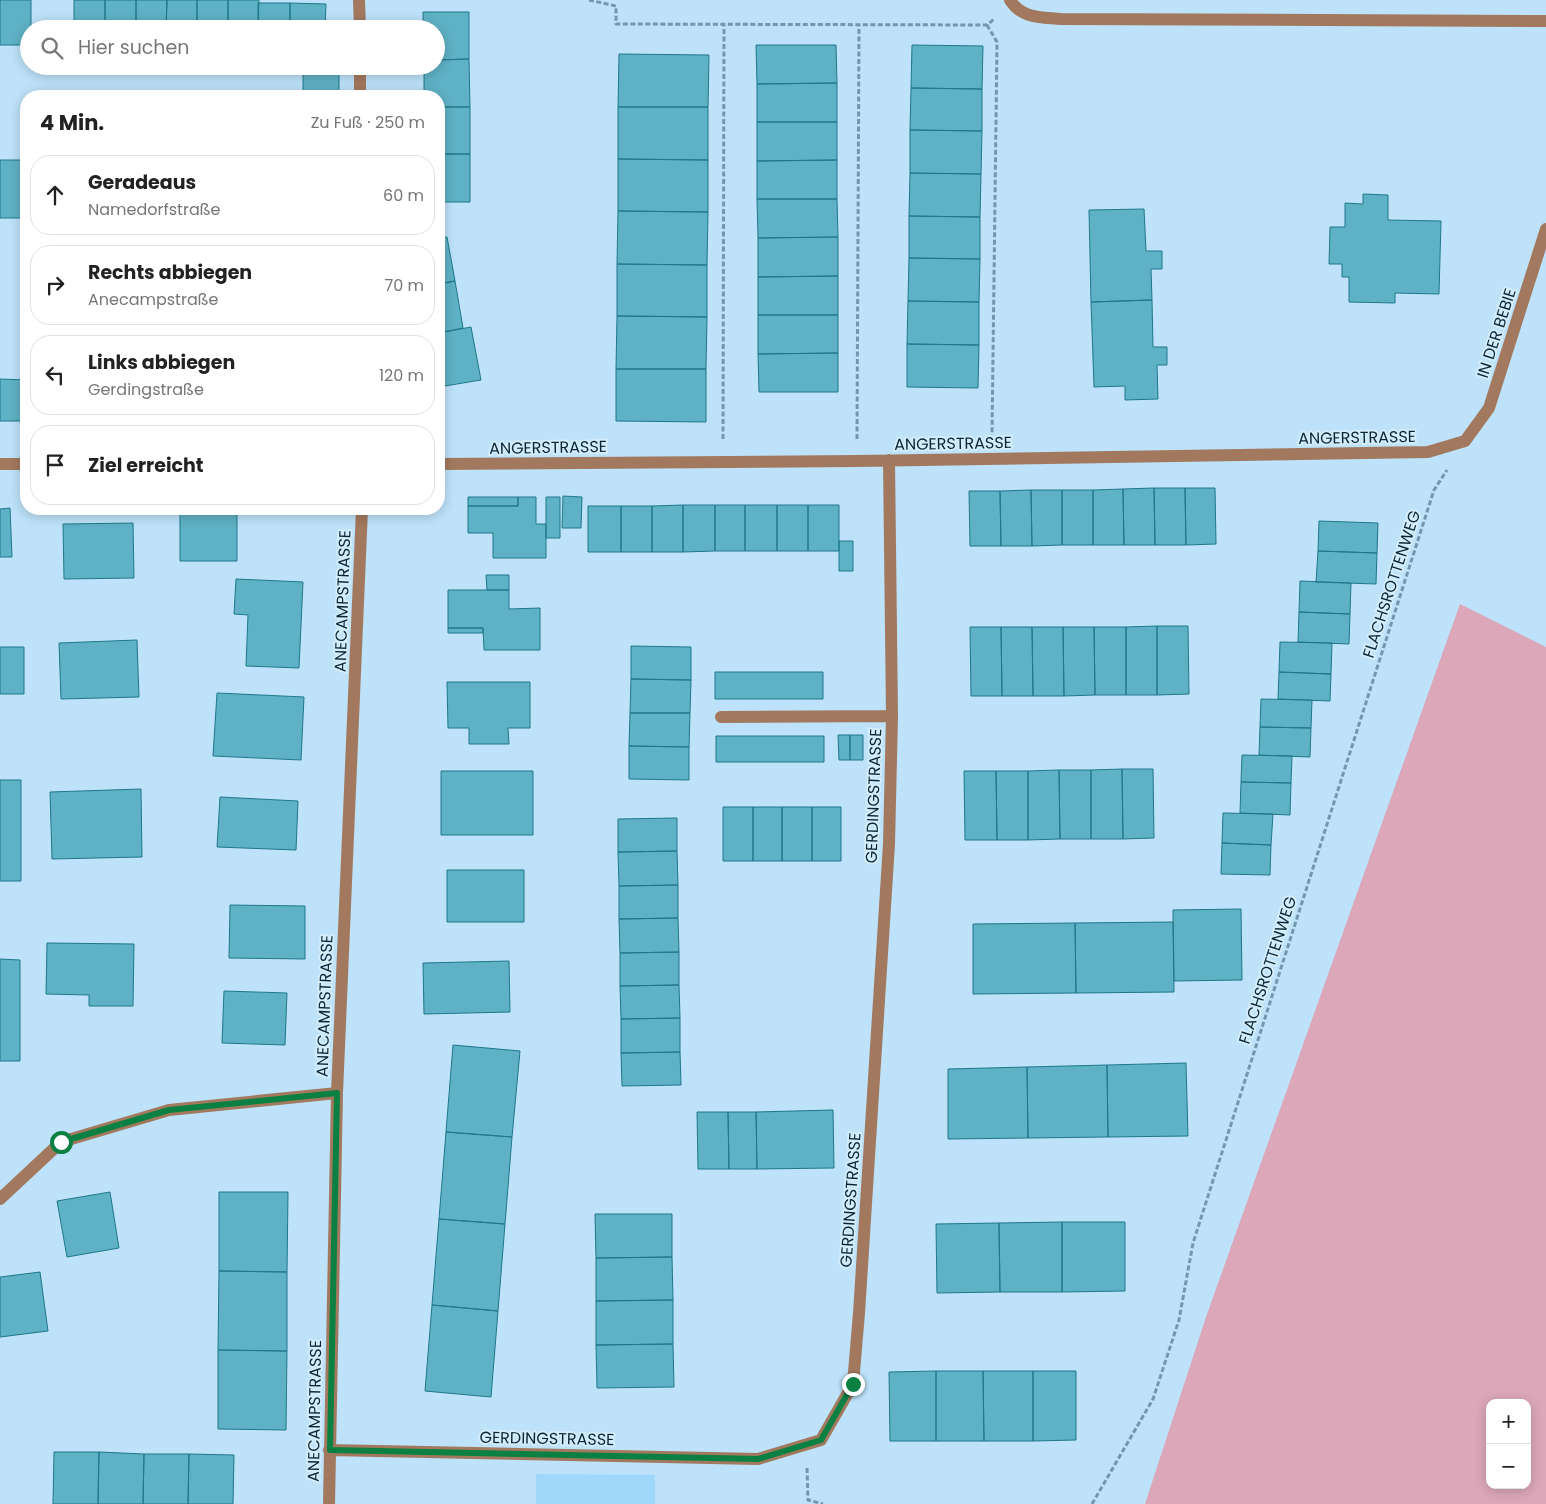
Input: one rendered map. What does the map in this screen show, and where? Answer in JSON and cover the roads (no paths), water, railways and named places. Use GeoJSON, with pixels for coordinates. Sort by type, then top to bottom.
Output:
{"type":"FeatureCollection","features":[{"type":"Feature","properties":{"kind":"street"},"geometry":{"type":"LineString","coordinates":[[359,0],[360,20]]}},
{"type":"Feature","properties":{"kind":"street"},"geometry":{"type":"LineString","coordinates":[[1011,2],[1029,16],[1061,18],[1546,21]]}},
{"type":"Feature","properties":{"kind":"street"},"geometry":{"type":"LineString","coordinates":[[360,75],[360,90]]}},
{"type":"Feature","properties":{"kind":"street","name":"IN DER BEBIE"},"geometry":{"type":"LineString","coordinates":[[1465,441],[1489,408],[1546,229]]}},
{"type":"Feature","properties":{"kind":"street","name":"ANGERSTRASSE"},"geometry":{"type":"LineString","coordinates":[[445,464],[856,461],[1428,452],[1465,441]]}},
{"type":"Feature","properties":{"kind":"street","name":"GERDINGSTRASSE"},"geometry":{"type":"LineString","coordinates":[[330,1450],[758,1459],[821,1440],[853,1384],[889,844],[892,716],[889,460]]}},
{"type":"Feature","properties":{"kind":"street"},"geometry":{"type":"LineString","coordinates":[[0,464],[20,464]]}},
{"type":"Feature","properties":{"kind":"street","name":"ANECAMPSTRASSE"},"geometry":{"type":"LineString","coordinates":[[329,1504],[337,1093],[362,515]]}},
{"type":"Feature","properties":{"kind":"street"},"geometry":{"type":"LineString","coordinates":[[721,716],[892,716]]}},
{"type":"Feature","properties":{"kind":"street"},"geometry":{"type":"LineString","coordinates":[[0,1199],[61,1142],[169,1110],[337,1093]]}}]}
